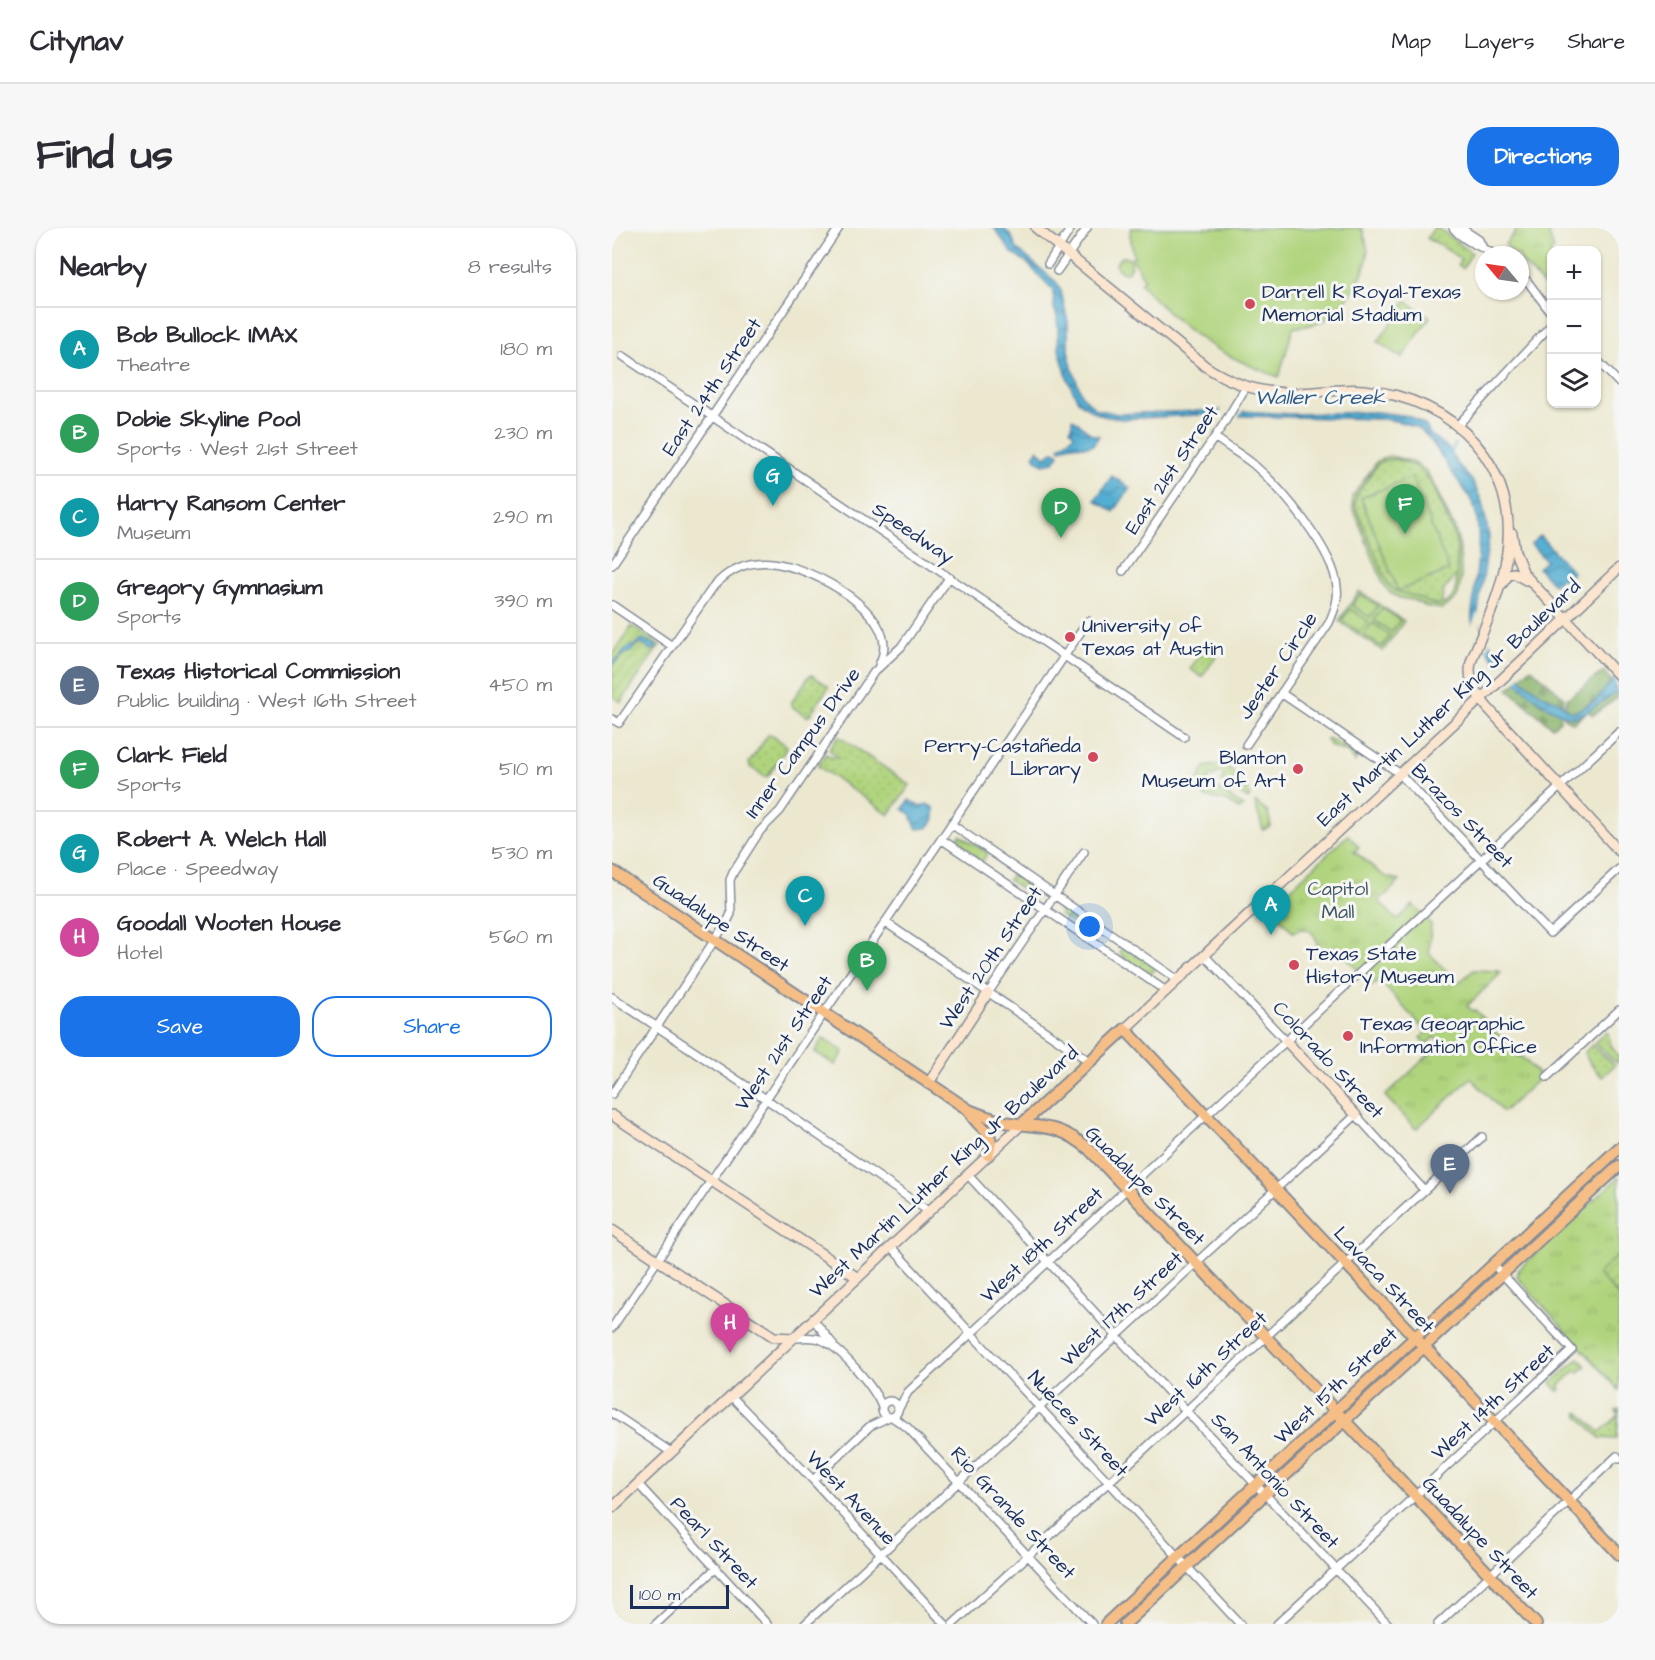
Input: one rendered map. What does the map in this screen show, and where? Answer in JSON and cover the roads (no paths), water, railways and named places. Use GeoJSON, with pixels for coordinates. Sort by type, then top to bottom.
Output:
{"type":"FeatureCollection","features":[{"type":"Feature","properties":{"kind":"main road","name":"Guadalupe Street"},"geometry":{"type":"LineString","coordinates":[[612,871],[969,1110],[988,1118],[1055,1129],[1089,1149],[1536,1624]]}},
{"type":"Feature","properties":{"kind":"main road","name":"West Martin Luther King Jr Boulevard"},"geometry":{"type":"LineString","coordinates":[[1023,1123],[1125,1029]]}},
{"type":"Feature","properties":{"kind":"main road","name":"Lavaca Street"},"geometry":{"type":"LineString","coordinates":[[1125,1029],[1619,1554]]}},
{"type":"Feature","properties":{"kind":"main road"},"geometry":{"type":"LineString","coordinates":[[969,1110],[973,1119],[992,1139],[988,1155]]}},
{"type":"Feature","properties":{"kind":"main road","name":"West 15th Street"},"geometry":{"type":"LineString","coordinates":[[1106,1624],[1619,1148]]}},
{"type":"Feature","properties":{"kind":"main road","name":"West 15th Street"},"geometry":{"type":"LineString","coordinates":[[1125,1624],[1619,1166]]}},
{"type":"Feature","properties":{"kind":"street","name":"East 24th Street"},"geometry":{"type":"LineString","coordinates":[[612,565],[839,228]]}},
{"type":"Feature","properties":{"kind":"street"},"geometry":{"type":"LineString","coordinates":[[1036,228],[1205,366],[1224,377],[1246,387],[1286,393],[1337,390],[1380,392],[1422,404],[1440,413],[1457,426],[1471,438],[1488,460],[1500,484],[1519,563],[1531,583],[1619,676]]}},
{"type":"Feature","properties":{"kind":"street"},"geometry":{"type":"LineString","coordinates":[[1048,264],[1071,228]]}},
{"type":"Feature","properties":{"kind":"street"},"geometry":{"type":"LineString","coordinates":[[1056,271],[1087,228]]}},
{"type":"Feature","properties":{"kind":"street"},"geometry":{"type":"LineString","coordinates":[[1453,228],[1475,246]]}},
{"type":"Feature","properties":{"kind":"street"},"geometry":{"type":"LineString","coordinates":[[1461,228],[1479,240],[1482,246]]}},
{"type":"Feature","properties":{"kind":"street"},"geometry":{"type":"LineString","coordinates":[[1529,283],[1547,308]]}},
{"type":"Feature","properties":{"kind":"street"},"geometry":{"type":"LineString","coordinates":[[1457,426],[1547,329]]}},
{"type":"Feature","properties":{"kind":"street","name":"Speedway"},"geometry":{"type":"LineString","coordinates":[[623,356],[1184,736]]}},
{"type":"Feature","properties":{"kind":"street"},"geometry":{"type":"LineString","coordinates":[[1601,364],[1619,383]]}},
{"type":"Feature","properties":{"kind":"street","name":"East 21st Street"},"geometry":{"type":"LineString","coordinates":[[1123,571],[1227,420],[1246,387]]}},
{"type":"Feature","properties":{"kind":"street","name":"Jester Circle"},"geometry":{"type":"LineString","coordinates":[[1215,437],[1266,476],[1311,531],[1333,568],[1337,585],[1336,603],[1329,622],[1246,745]]}},
{"type":"Feature","properties":{"kind":"street"},"geometry":{"type":"LineString","coordinates":[[1509,516],[1503,576],[1475,652],[1469,671],[1470,679],[1480,698],[1619,851]]}},
{"type":"Feature","properties":{"kind":"street"},"geometry":{"type":"LineString","coordinates":[[615,721],[672,646],[708,592],[725,575],[737,568],[754,563],[777,563],[798,568],[823,580],[847,596],[872,618],[880,631],[884,645],[883,657],[874,672]]}},
{"type":"Feature","properties":{"kind":"street","name":"East Martin Luther King Jr Boulevard"},"geometry":{"type":"LineString","coordinates":[[1303,864],[1619,568]]}},
{"type":"Feature","properties":{"kind":"street"},"geometry":{"type":"LineString","coordinates":[[1497,591],[1505,579],[1514,573],[1531,583]]}},
{"type":"Feature","properties":{"kind":"street","name":"Inner Campus Drive"},"geometry":{"type":"LineString","coordinates":[[612,1094],[731,914],[730,880],[760,831],[780,811],[874,672],[901,646],[949,578]]}},
{"type":"Feature","properties":{"kind":"street"},"geometry":{"type":"LineString","coordinates":[[612,605],[672,646]]}},
{"type":"Feature","properties":{"kind":"street"},"geometry":{"type":"LineString","coordinates":[[1064,656],[1088,621]]}},
{"type":"Feature","properties":{"kind":"street","name":"West 21st Street"},"geometry":{"type":"LineString","coordinates":[[612,1328],[1064,656]]}},
{"type":"Feature","properties":{"kind":"street","name":"Brazos Street"},"geometry":{"type":"LineString","coordinates":[[1281,693],[1399,773],[1550,933],[1619,869]]}},
{"type":"Feature","properties":{"kind":"street","name":"West 18th Street"},"geometry":{"type":"LineString","coordinates":[[895,1413],[908,1392],[1619,732]]}},
{"type":"Feature","properties":{"kind":"street"},"geometry":{"type":"LineString","coordinates":[[951,824],[1178,980]]}},
{"type":"Feature","properties":{"kind":"street"},"geometry":{"type":"LineString","coordinates":[[941,839],[1166,991]]}},
{"type":"Feature","properties":{"kind":"street","name":"West 20th Street"},"geometry":{"type":"LineString","coordinates":[[928,1084],[1084,852]]}},
{"type":"Feature","properties":{"kind":"street","name":"West Martin Luther King Jr Boulevard"},"geometry":{"type":"LineString","coordinates":[[1125,1029],[1303,864]]}},
{"type":"Feature","properties":{"kind":"street"},"geometry":{"type":"LineString","coordinates":[[885,922],[1089,1061]]}},
{"type":"Feature","properties":{"kind":"street"},"geometry":{"type":"LineString","coordinates":[[1099,946],[1108,932]]}},
{"type":"Feature","properties":{"kind":"street"},"geometry":{"type":"LineString","coordinates":[[1114,956],[1124,943]]}},
{"type":"Feature","properties":{"kind":"street","name":"Colorado Street"},"geometry":{"type":"LineString","coordinates":[[1204,956],[1425,1190]]}},
{"type":"Feature","properties":{"kind":"street"},"geometry":{"type":"LineString","coordinates":[[612,997],[928,1211]]}},
{"type":"Feature","properties":{"kind":"street"},"geometry":{"type":"LineString","coordinates":[[1547,1077],[1619,1010]]}},
{"type":"Feature","properties":{"kind":"street"},"geometry":{"type":"LineString","coordinates":[[612,1115],[858,1278]]}},
{"type":"Feature","properties":{"kind":"street","name":"West 17th Street"},"geometry":{"type":"LineString","coordinates":[[805,1624],[1356,1115]]}},
{"type":"Feature","properties":{"kind":"street","name":"West Martin Luther King Jr Boulevard"},"geometry":{"type":"LineString","coordinates":[[612,1508],[1023,1123]]}},
{"type":"Feature","properties":{"kind":"street","name":"West 16th Street"},"geometry":{"type":"LineString","coordinates":[[953,1624],[1482,1137]]}},
{"type":"Feature","properties":{"kind":"street","name":"San Antonio Street"},"geometry":{"type":"LineString","coordinates":[[967,1174],[1186,1411],[1388,1624]]}},
{"type":"Feature","properties":{"kind":"street"},"geometry":{"type":"LineString","coordinates":[[1591,1174],[1600,1184]]}},
{"type":"Feature","properties":{"kind":"street"},"geometry":{"type":"LineString","coordinates":[[612,1230],[774,1337],[818,1338],[838,1351]]}},
{"type":"Feature","properties":{"kind":"street","name":"Nueces Street"},"geometry":{"type":"LineString","coordinates":[[891,1247],[1240,1624]]}},
{"type":"Feature","properties":{"kind":"street"},"geometry":{"type":"LineString","coordinates":[[1494,1265],[1502,1274]]}},
{"type":"Feature","properties":{"kind":"street","name":"West 14th Street"},"geometry":{"type":"LineString","coordinates":[[1278,1624],[1572,1350],[1502,1274]]}},
{"type":"Feature","properties":{"kind":"street"},"geometry":{"type":"LineString","coordinates":[[813,1319],[875,1392],[885,1415],[895,1413]]}},
{"type":"Feature","properties":{"kind":"street"},"geometry":{"type":"LineString","coordinates":[[875,1392],[891,1400],[895,1413]]}},
{"type":"Feature","properties":{"kind":"street","name":"West 18th Street"},"geometry":{"type":"LineString","coordinates":[[882,1408],[884,1403],[908,1392]]}},
{"type":"Feature","properties":{"kind":"street","name":"West Avenue"},"geometry":{"type":"LineString","coordinates":[[730,1396],[813,1480],[945,1624]]}},
{"type":"Feature","properties":{"kind":"street"},"geometry":{"type":"LineString","coordinates":[[813,1480],[870,1426],[882,1408]]}},
{"type":"Feature","properties":{"kind":"street"},"geometry":{"type":"LineString","coordinates":[[612,1413],[671,1452]]}},
{"type":"Feature","properties":{"kind":"street"},"geometry":{"type":"LineString","coordinates":[[870,1426],[895,1413]]}},
{"type":"Feature","properties":{"kind":"street","name":"Rio Grande Street"},"geometry":{"type":"LineString","coordinates":[[895,1413],[1092,1624]]}},
{"type":"Feature","properties":{"kind":"street"},"geometry":{"type":"LineString","coordinates":[[1438,1624],[1618,1457]]}},
{"type":"Feature","properties":{"kind":"street","name":"Pearl Street"},"geometry":{"type":"LineString","coordinates":[[638,1484],[767,1624]]}},
{"type":"Feature","properties":{"kind":"street"},"geometry":{"type":"LineString","coordinates":[[656,1624],[716,1568]]}},
{"type":"Feature","properties":{"kind":"water"},"geometry":{"type":"Polygon","coordinates":[[[994,228],[1004,228],[1012,237],[1016,248],[1056,282],[1061,291],[1068,322],[1068,351],[1073,371],[1082,395],[1095,409],[1118,414],[1225,410],[1292,414],[1376,412],[1410,416],[1426,426],[1430,434],[1449,449],[1473,482],[1482,502],[1489,537],[1477,618],[1492,647],[1516,675],[1543,695],[1559,702],[1569,711],[1574,712],[1594,702],[1614,679],[1617,694],[1579,716],[1562,714],[1530,694],[1498,664],[1485,648],[1472,621],[1478,548],[1478,525],[1473,504],[1431,440],[1419,429],[1405,423],[1383,419],[1198,415],[1122,419],[1103,416],[1092,411],[1078,401],[1068,380],[1059,349],[1053,290],[1025,261],[1012,253],[994,228]]]}},
{"type":"Feature","properties":{"kind":"water"},"geometry":{"type":"Polygon","coordinates":[[[1072,419],[1094,435],[1099,436],[1093,445],[1069,446],[1061,449],[1059,447],[1074,435],[1070,429],[1072,419]]]}},
{"type":"Feature","properties":{"kind":"water"},"geometry":{"type":"Polygon","coordinates":[[[1038,449],[1045,457],[1054,451],[1059,454],[1054,462],[1043,464],[1034,455],[1038,449]]]}},
{"type":"Feature","properties":{"kind":"water"},"geometry":{"type":"Polygon","coordinates":[[[1112,476],[1130,488],[1114,512],[1095,500],[1112,476]]]}},
{"type":"Feature","properties":{"kind":"water"},"geometry":{"type":"Polygon","coordinates":[[[1540,536],[1573,572],[1565,580],[1562,578],[1554,585],[1538,568],[1546,561],[1531,544],[1540,536]]]}},
{"type":"Feature","properties":{"kind":"water"},"geometry":{"type":"Polygon","coordinates":[[[642,639],[656,645],[656,649],[650,650],[642,644],[635,646],[632,651],[613,665],[615,660],[621,657],[623,651],[642,639]]]}},
{"type":"Feature","properties":{"kind":"water"},"geometry":{"type":"Polygon","coordinates":[[[909,800],[920,807],[927,804],[934,808],[934,820],[927,828],[917,829],[912,819],[913,816],[903,809],[909,800]]]}},
{"type":"Feature","properties":{"kind":"waterway"},"geometry":{"type":"LineString","coordinates":[[1451,455],[1455,444]]}},
{"type":"Feature","properties":{"kind":"place","name":"Darrell K Royal-Texas Memorial Stadium"},"geometry":{"type":"Point","coordinates":[1250,304]}},
{"type":"Feature","properties":{"kind":"place","name":"Robert A. Welch Hall"},"geometry":{"type":"Point","coordinates":[773,506]}},
{"type":"Feature","properties":{"kind":"place","name":"Clark Field"},"geometry":{"type":"Point","coordinates":[1405,534]}},
{"type":"Feature","properties":{"kind":"place","name":"Gregory Gymnasium"},"geometry":{"type":"Point","coordinates":[1061,538]}},
{"type":"Feature","properties":{"kind":"place","name":"University of Texas at Austin"},"geometry":{"type":"Point","coordinates":[1070,637]}},
{"type":"Feature","properties":{"kind":"place","name":"Perry-Castañeda Library"},"geometry":{"type":"Point","coordinates":[1093,757]}},
{"type":"Feature","properties":{"kind":"place","name":"Blanton Museum of Art"},"geometry":{"type":"Point","coordinates":[1298,769]}},
{"type":"Feature","properties":{"kind":"place","name":"Harry Ransom Center"},"geometry":{"type":"Point","coordinates":[805,926]}},
{"type":"Feature","properties":{"kind":"place","name":"Bob Bullock IMAX"},"geometry":{"type":"Point","coordinates":[1271,935]}},
{"type":"Feature","properties":{"kind":"place","name":"Texas State History Museum"},"geometry":{"type":"Point","coordinates":[1294,965]}},
{"type":"Feature","properties":{"kind":"place","name":"Dobie Skyline Pool"},"geometry":{"type":"Point","coordinates":[867,991]}},
{"type":"Feature","properties":{"kind":"place","name":"Texas Geographic Information Office"},"geometry":{"type":"Point","coordinates":[1348,1036]}},
{"type":"Feature","properties":{"kind":"place","name":"Texas Historical Commission"},"geometry":{"type":"Point","coordinates":[1450,1194]}},
{"type":"Feature","properties":{"kind":"place","name":"Goodall Wooten House"},"geometry":{"type":"Point","coordinates":[730,1353]}},
{"type":"Feature","properties":{"kind":"water label","name":"Waller Creek"},"geometry":{"type":"Point","coordinates":[1320,397]}},
{"type":"Feature","properties":{"kind":"park label","name":"Capitol Mall"},"geometry":{"type":"Point","coordinates":[1338,900]}}]}
